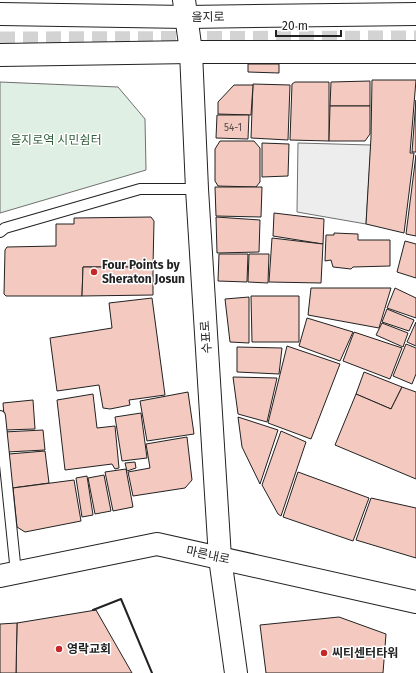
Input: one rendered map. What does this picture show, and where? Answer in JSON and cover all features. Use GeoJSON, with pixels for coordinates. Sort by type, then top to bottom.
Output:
{"type":"FeatureCollection","features":[{"type":"Feature","properties":{"kind":"main road","name":"을지로"},"geometry":{"type":"LineString","coordinates":[[0,14],[185,9],[416,14]]}},
{"type":"Feature","properties":{"kind":"main road","name":"수표로"},"geometry":{"type":"LineString","coordinates":[[185,9],[191,52],[197,189],[220,558],[236,673]]}},
{"type":"Feature","properties":{"kind":"main road"},"geometry":{"type":"LineString","coordinates":[[0,55],[191,52],[416,52]]}},
{"type":"Feature","properties":{"kind":"main road","name":"마른내로"},"geometry":{"type":"LineString","coordinates":[[8,574],[157,544],[416,602]]}},
{"type":"Feature","properties":{"kind":"lane"},"geometry":{"type":"LineString","coordinates":[[0,232],[5,228],[140,189],[197,189]]}},
{"type":"Feature","properties":{"kind":"lane"},"geometry":{"type":"LineString","coordinates":[[0,416],[8,574]]}},
{"type":"Feature","properties":{"kind":"green space","name":"을지로역 시민쉼터"},"geometry":{"type":"Polygon","coordinates":[[[0,82],[118,87],[145,119],[146,170],[0,213],[0,82]]]}},
{"type":"Feature","properties":{"kind":"shaded area"},"geometry":{"type":"Polygon","coordinates":[[[298,143],[371,145],[366,224],[297,212],[298,143]]]}},
{"type":"Feature","properties":{"kind":"building"},"geometry":{"type":"Polygon","coordinates":[[[248,64],[279,64],[279,73],[248,72],[248,64]]]}},
{"type":"Feature","properties":{"kind":"building"},"geometry":{"type":"Polygon","coordinates":[[[372,80],[416,80],[410,153],[414,153],[404,233],[366,224],[371,137],[372,80]]]}},
{"type":"Feature","properties":{"kind":"building"},"geometry":{"type":"Polygon","coordinates":[[[370,81],[370,106],[330,106],[331,82],[370,81]]]}},
{"type":"Feature","properties":{"kind":"building"},"geometry":{"type":"Polygon","coordinates":[[[295,82],[329,82],[329,141],[290,140],[292,84],[295,82]]]}},
{"type":"Feature","properties":{"kind":"building"},"geometry":{"type":"Polygon","coordinates":[[[253,84],[290,85],[288,140],[251,138],[253,84]]]}},
{"type":"Feature","properties":{"kind":"building"},"geometry":{"type":"Polygon","coordinates":[[[234,85],[253,85],[251,115],[218,114],[218,102],[234,85]]]}},
{"type":"Feature","properties":{"kind":"building"},"geometry":{"type":"Polygon","coordinates":[[[416,100],[416,152],[412,152],[416,100]]]}},
{"type":"Feature","properties":{"kind":"building"},"geometry":{"type":"Polygon","coordinates":[[[330,106],[370,106],[370,134],[365,141],[329,141],[330,106]]]}},
{"type":"Feature","properties":{"kind":"building"},"geometry":{"type":"Polygon","coordinates":[[[217,115],[249,115],[248,139],[216,138],[217,115]]]}},
{"type":"Feature","properties":{"kind":"building"},"geometry":{"type":"Polygon","coordinates":[[[220,141],[254,141],[260,148],[260,182],[256,187],[218,186],[215,181],[215,149],[220,141]]]}},
{"type":"Feature","properties":{"kind":"building"},"geometry":{"type":"Polygon","coordinates":[[[262,143],[289,144],[288,176],[262,177],[262,143]]]}},
{"type":"Feature","properties":{"kind":"building"},"geometry":{"type":"Polygon","coordinates":[[[416,155],[416,236],[406,234],[416,155]]]}},
{"type":"Feature","properties":{"kind":"building"},"geometry":{"type":"Polygon","coordinates":[[[215,187],[262,187],[261,217],[216,216],[215,187]]]}},
{"type":"Feature","properties":{"kind":"building"},"geometry":{"type":"Polygon","coordinates":[[[274,213],[324,219],[323,244],[273,236],[274,213]]]}},
{"type":"Feature","properties":{"kind":"building"},"geometry":{"type":"Polygon","coordinates":[[[151,217],[154,221],[153,267],[83,267],[82,296],[6,296],[4,294],[5,250],[7,247],[56,246],[56,224],[74,224],[74,218],[151,217]]]}},
{"type":"Feature","properties":{"kind":"building"},"geometry":{"type":"Polygon","coordinates":[[[216,217],[260,220],[259,252],[217,253],[216,217]]]}},
{"type":"Feature","properties":{"kind":"building"},"geometry":{"type":"Polygon","coordinates":[[[334,233],[358,234],[358,240],[390,240],[390,266],[353,267],[351,269],[333,267],[331,260],[325,261],[326,235],[334,235],[334,233]]]}},
{"type":"Feature","properties":{"kind":"building"},"geometry":{"type":"Polygon","coordinates":[[[272,238],[323,244],[321,283],[269,282],[272,238]]]}},
{"type":"Feature","properties":{"kind":"building"},"geometry":{"type":"Polygon","coordinates":[[[405,241],[416,244],[416,278],[397,272],[405,241]]]}},
{"type":"Feature","properties":{"kind":"building"},"geometry":{"type":"Polygon","coordinates":[[[219,254],[248,254],[247,282],[218,281],[219,254]]]}},
{"type":"Feature","properties":{"kind":"building"},"geometry":{"type":"Polygon","coordinates":[[[249,254],[269,254],[268,283],[248,282],[249,254]]]}},
{"type":"Feature","properties":{"kind":"building"},"geometry":{"type":"Polygon","coordinates":[[[83,267],[153,267],[153,295],[82,296],[83,267]]]}},
{"type":"Feature","properties":{"kind":"building"},"geometry":{"type":"Polygon","coordinates":[[[311,288],[391,288],[379,328],[308,315],[311,288]]]}},
{"type":"Feature","properties":{"kind":"building"},"geometry":{"type":"Polygon","coordinates":[[[395,288],[416,298],[416,318],[387,308],[395,288]]]}},
{"type":"Feature","properties":{"kind":"building"},"geometry":{"type":"Polygon","coordinates":[[[251,296],[299,296],[299,342],[252,342],[251,296]]]}},
{"type":"Feature","properties":{"kind":"building"},"geometry":{"type":"Polygon","coordinates":[[[249,297],[249,343],[230,342],[225,299],[249,297]]]}},
{"type":"Feature","properties":{"kind":"building"},"geometry":{"type":"Polygon","coordinates":[[[152,298],[165,395],[129,400],[130,405],[110,409],[103,408],[99,385],[57,391],[50,338],[112,328],[109,303],[152,298]]]}},
{"type":"Feature","properties":{"kind":"building"},"geometry":{"type":"Polygon","coordinates":[[[387,309],[414,320],[409,331],[382,322],[387,309]]]}},
{"type":"Feature","properties":{"kind":"building"},"geometry":{"type":"Polygon","coordinates":[[[307,318],[353,332],[340,361],[299,346],[307,318]]]}},
{"type":"Feature","properties":{"kind":"building"},"geometry":{"type":"Polygon","coordinates":[[[416,322],[416,346],[407,342],[416,322]]]}},
{"type":"Feature","properties":{"kind":"building"},"geometry":{"type":"Polygon","coordinates":[[[382,323],[408,333],[403,347],[376,335],[382,323]]]}},
{"type":"Feature","properties":{"kind":"building"},"geometry":{"type":"Polygon","coordinates":[[[354,332],[402,348],[390,379],[343,361],[354,332]]]}},
{"type":"Feature","properties":{"kind":"building"},"geometry":{"type":"Polygon","coordinates":[[[406,344],[416,348],[416,374],[412,384],[393,376],[406,344]]]}},
{"type":"Feature","properties":{"kind":"building"},"geometry":{"type":"Polygon","coordinates":[[[287,346],[340,364],[311,439],[268,423],[287,346]]]}},
{"type":"Feature","properties":{"kind":"building"},"geometry":{"type":"Polygon","coordinates":[[[237,347],[282,348],[279,374],[237,372],[237,347]]]}},
{"type":"Feature","properties":{"kind":"building"},"geometry":{"type":"Polygon","coordinates":[[[364,372],[402,387],[391,409],[356,394],[364,372]]]}},
{"type":"Feature","properties":{"kind":"building"},"geometry":{"type":"Polygon","coordinates":[[[233,377],[277,378],[267,422],[238,414],[233,377]]]}},
{"type":"Feature","properties":{"kind":"building"},"geometry":{"type":"Polygon","coordinates":[[[402,387],[416,392],[416,479],[335,445],[356,394],[391,409],[402,387]]]}},
{"type":"Feature","properties":{"kind":"building"},"geometry":{"type":"Polygon","coordinates":[[[188,392],[194,434],[147,441],[140,401],[188,392]]]}},
{"type":"Feature","properties":{"kind":"building"},"geometry":{"type":"Polygon","coordinates":[[[93,394],[97,428],[115,426],[119,468],[115,469],[112,464],[65,470],[57,400],[93,394]]]}},
{"type":"Feature","properties":{"kind":"building"},"geometry":{"type":"Polygon","coordinates":[[[33,400],[35,429],[5,430],[3,403],[33,400]]]}},
{"type":"Feature","properties":{"kind":"building"},"geometry":{"type":"Polygon","coordinates":[[[141,413],[147,458],[122,461],[115,417],[141,413]]]}},
{"type":"Feature","properties":{"kind":"building"},"geometry":{"type":"Polygon","coordinates":[[[238,417],[278,430],[260,484],[242,447],[238,417]]]}},
{"type":"Feature","properties":{"kind":"building"},"geometry":{"type":"Polygon","coordinates":[[[43,430],[45,450],[7,452],[4,432],[43,430]]]}},
{"type":"Feature","properties":{"kind":"building"},"geometry":{"type":"Polygon","coordinates":[[[281,431],[306,442],[281,516],[278,514],[262,485],[281,431]]]}},
{"type":"Feature","properties":{"kind":"building"},"geometry":{"type":"Polygon","coordinates":[[[187,437],[192,480],[185,488],[133,496],[128,472],[150,468],[146,444],[187,437]]]}},
{"type":"Feature","properties":{"kind":"building"},"geometry":{"type":"Polygon","coordinates":[[[45,451],[49,483],[12,488],[9,454],[45,451]]]}},
{"type":"Feature","properties":{"kind":"building"},"geometry":{"type":"Polygon","coordinates":[[[135,462],[136,468],[127,471],[125,463],[135,462]]]}},
{"type":"Feature","properties":{"kind":"building"},"geometry":{"type":"Polygon","coordinates":[[[126,469],[133,507],[113,511],[105,472],[126,469]]]}},
{"type":"Feature","properties":{"kind":"building"},"geometry":{"type":"Polygon","coordinates":[[[298,472],[369,498],[353,541],[283,517],[298,472]]]}},
{"type":"Feature","properties":{"kind":"building"},"geometry":{"type":"Polygon","coordinates":[[[104,475],[111,511],[95,514],[88,478],[104,475]]]}},
{"type":"Feature","properties":{"kind":"building"},"geometry":{"type":"Polygon","coordinates":[[[87,476],[93,515],[82,517],[76,478],[87,476]]]}},
{"type":"Feature","properties":{"kind":"building"},"geometry":{"type":"Polygon","coordinates":[[[74,480],[81,521],[25,532],[17,527],[13,488],[74,480]]]}},
{"type":"Feature","properties":{"kind":"building"},"geometry":{"type":"Polygon","coordinates":[[[371,498],[416,508],[416,558],[356,540],[371,498]]]}},
{"type":"Feature","properties":{"kind":"building","name":"영락교회"},"geometry":{"type":"Polygon","coordinates":[[[96,610],[132,673],[16,673],[17,623],[96,610]]]}},
{"type":"Feature","properties":{"kind":"building","name":"씨티센터타워"},"geometry":{"type":"Polygon","coordinates":[[[339,617],[386,634],[383,673],[266,673],[260,625],[339,617]]]}},
{"type":"Feature","properties":{"kind":"building"},"geometry":{"type":"Polygon","coordinates":[[[17,623],[16,673],[0,673],[0,624],[17,623]]]}},
{"type":"Feature","properties":{"kind":"tunnel"},"geometry":{"type":"LineString","coordinates":[[0,39],[416,38]]}},
{"type":"Feature","properties":{"kind":"wall"},"geometry":{"type":"LineString","coordinates":[[93,610],[121,599],[152,673]]}},
{"type":"Feature","properties":{"kind":"place","name":"Four Points by Sheraton Josun"},"geometry":{"type":"Point","coordinates":[94,272]}},
{"type":"Feature","properties":{"kind":"place","name":"영락교회"},"geometry":{"type":"Point","coordinates":[59,649]}},
{"type":"Feature","properties":{"kind":"place","name":"씨티센터타워"},"geometry":{"type":"Point","coordinates":[324,653]}}]}
